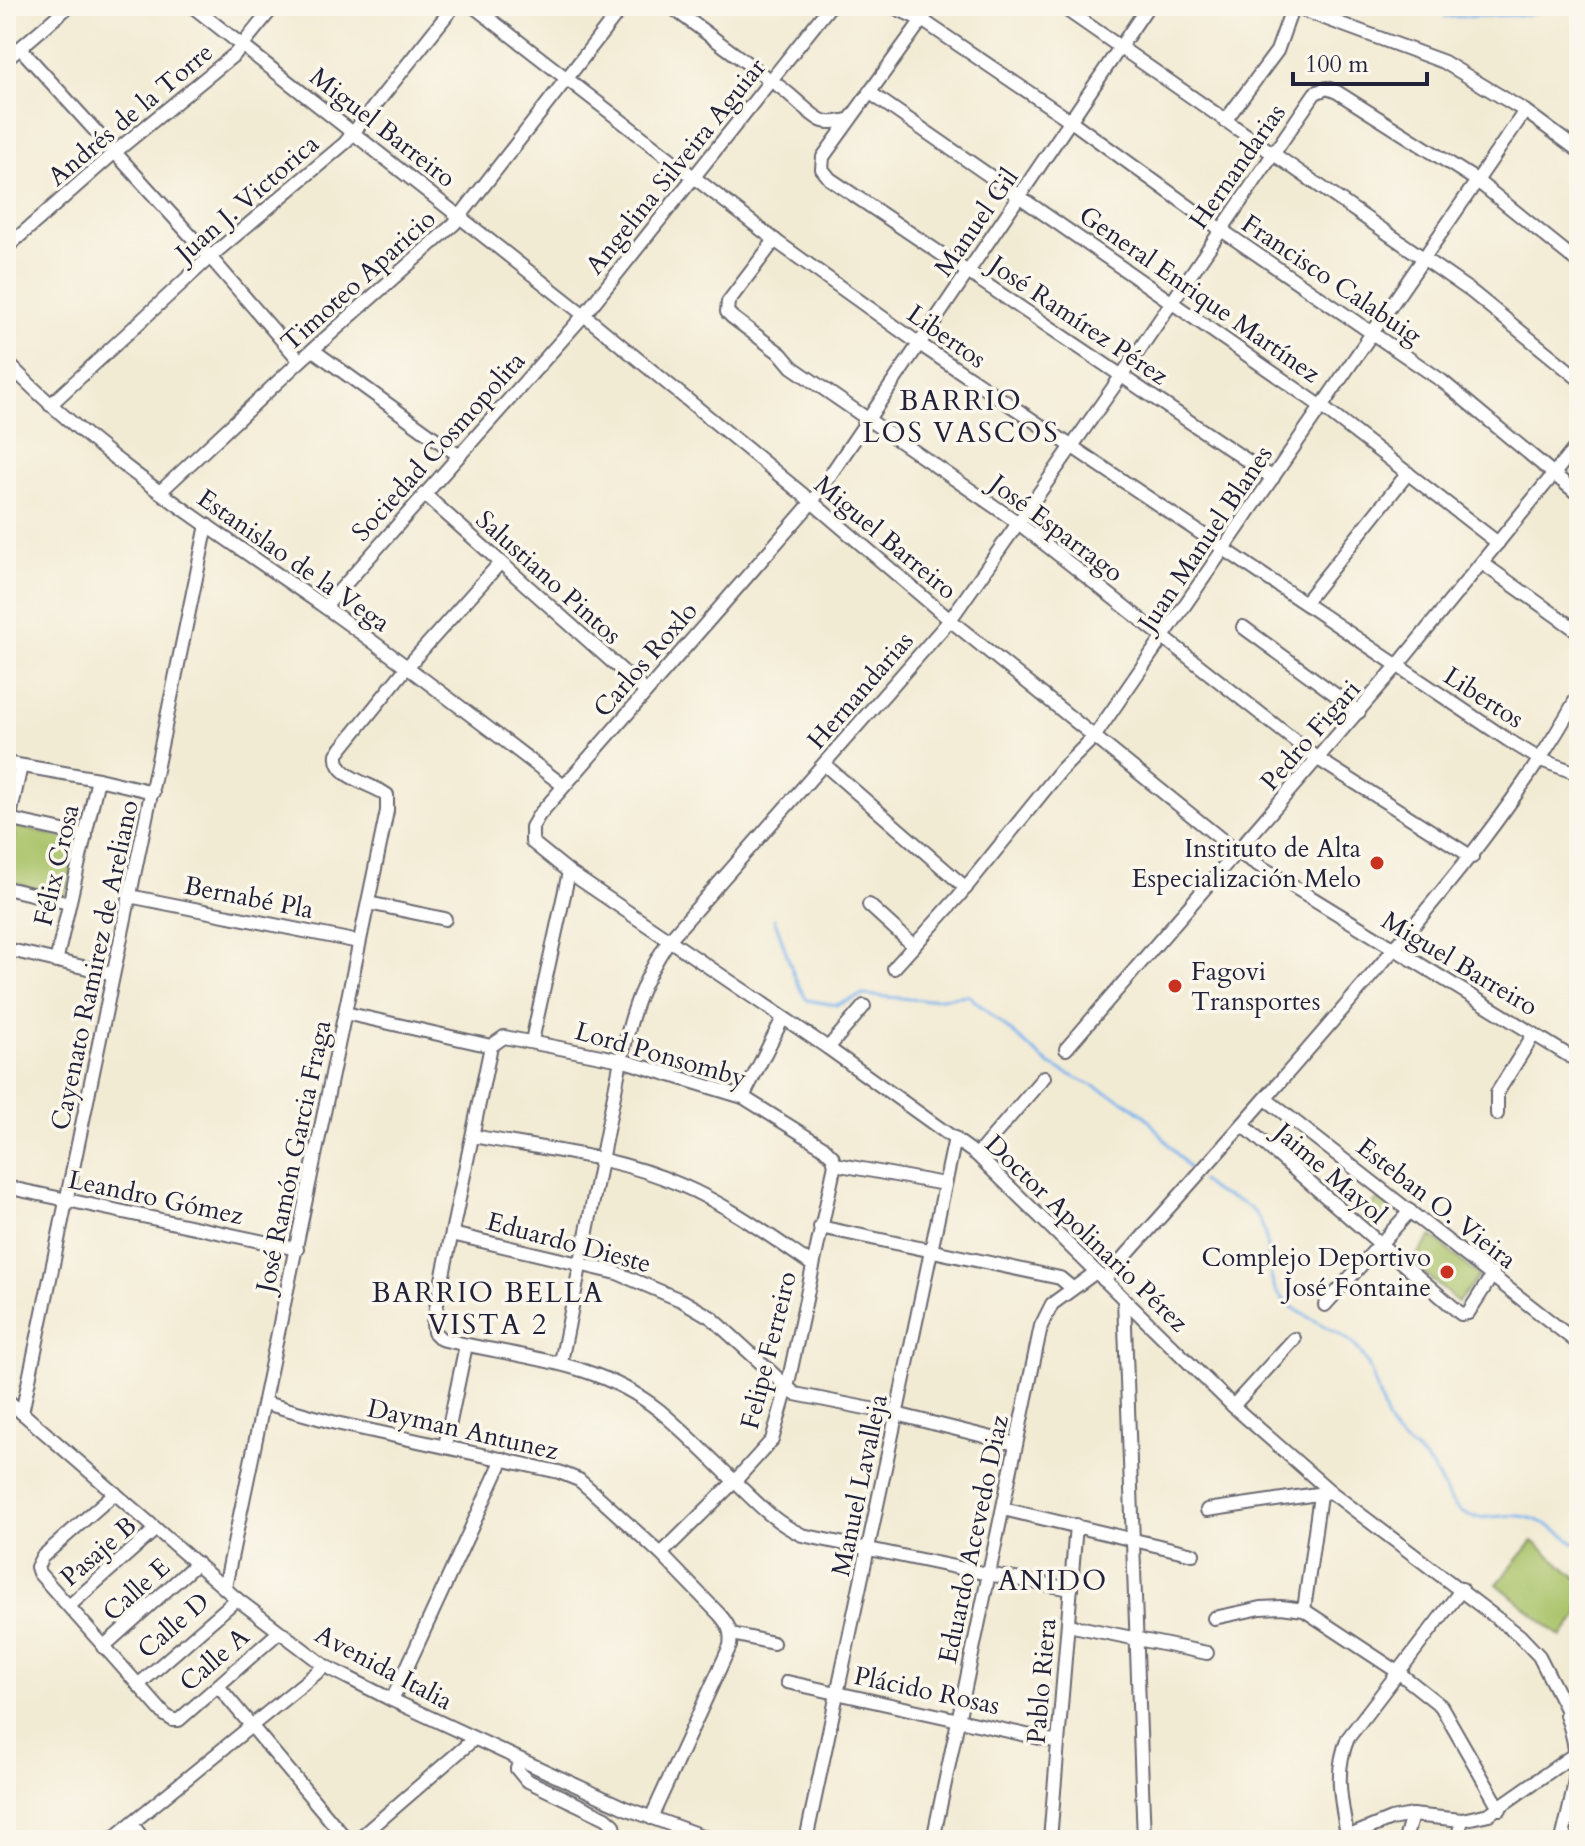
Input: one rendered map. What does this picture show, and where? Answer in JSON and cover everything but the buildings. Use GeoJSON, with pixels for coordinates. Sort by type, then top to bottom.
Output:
{"type":"FeatureCollection","features":[{"type":"Feature","properties":{"kind":"street"},"geometry":{"type":"LineString","coordinates":[[6,60],[69,6]]}},
{"type":"Feature","properties":{"kind":"street","name":"Miguel Barreiro"},"geometry":{"type":"LineString","coordinates":[[192,6],[461,215],[812,502],[950,620],[1237,852],[1579,1062]]}},
{"type":"Feature","properties":{"kind":"street","name":"Andrés de la Torre"},"geometry":{"type":"LineString","coordinates":[[6,248],[115,152],[244,46],[274,6]]}},
{"type":"Feature","properties":{"kind":"street","name":"Juan J. Victorica"},"geometry":{"type":"LineString","coordinates":[[50,405],[210,257],[355,133],[454,6]]}},
{"type":"Feature","properties":{"kind":"street","name":"Libertos"},"geometry":{"type":"LineString","coordinates":[[473,6],[775,240],[918,343],[1541,760],[1579,774]]}},
{"type":"Feature","properties":{"kind":"street","name":"Timoteo Aparicio"},"geometry":{"type":"LineString","coordinates":[[161,491],[461,215],[623,6]]}},
{"type":"Feature","properties":{"kind":"street"},"geometry":{"type":"LineString","coordinates":[[670,6],[783,87],[821,121],[830,123],[849,120],[932,6]]}},
{"type":"Feature","properties":{"kind":"street","name":"Angelina Silveira Aguiar"},"geometry":{"type":"LineString","coordinates":[[584,315],[830,6]]}},
{"type":"Feature","properties":{"kind":"street","name":"Francisco Calabuig"},"geometry":{"type":"LineString","coordinates":[[891,6],[922,20],[1071,121],[1220,229],[1442,381],[1579,495]]}},
{"type":"Feature","properties":{"kind":"street"},"geometry":{"type":"LineString","coordinates":[[1061,6],[1472,292],[1579,379]]}},
{"type":"Feature","properties":{"kind":"street","name":"Manuel Gil"},"geometry":{"type":"LineString","coordinates":[[812,502],[1148,6]]}},
{"type":"Feature","properties":{"kind":"street"},"geometry":{"type":"LineString","coordinates":[[1225,121],[1277,51],[1292,6],[1444,62],[1525,111],[1579,151]]}},
{"type":"Feature","properties":{"kind":"street"},"geometry":{"type":"LineString","coordinates":[[20,48],[300,361]]}},
{"type":"Feature","properties":{"kind":"street","name":"Hernandarias"},"geometry":{"type":"LineString","coordinates":[[561,1362],[621,1060],[638,994],[646,976],[669,940],[950,620],[1315,93],[1327,88],[1337,92],[1476,180]]}},
{"type":"Feature","properties":{"kind":"street","name":"General Enrique Martínez"},"geometry":{"type":"LineString","coordinates":[[869,92],[1322,407],[1498,543]]}},
{"type":"Feature","properties":{"kind":"street","name":"Juan Manuel Blanes"},"geometry":{"type":"LineString","coordinates":[[894,968],[966,888],[1038,797],[1094,737],[1525,111]]}},
{"type":"Feature","properties":{"kind":"street","name":"José Ramírez Pérez"},"geometry":{"type":"LineString","coordinates":[[849,120],[823,157],[822,169],[830,179],[1273,478]]}},
{"type":"Feature","properties":{"kind":"street"},"geometry":{"type":"LineString","coordinates":[[1476,180],[1579,263]]}},
{"type":"Feature","properties":{"kind":"street","name":"José Esparrago"},"geometry":{"type":"LineString","coordinates":[[775,240],[728,302],[727,312],[781,354],[792,367],[1017,522],[1318,759],[1472,857]]}},
{"type":"Feature","properties":{"kind":"street","name":"Sociedad Cosmopolita"},"geometry":{"type":"LineString","coordinates":[[325,607],[584,315]]}},
{"type":"Feature","properties":{"kind":"street"},"geometry":{"type":"LineString","coordinates":[[313,350],[458,455]]}},
{"type":"Feature","properties":{"kind":"street","name":"Estanislao de la Vega"},"geometry":{"type":"LineString","coordinates":[[6,361],[50,405],[161,491],[407,667],[564,786]]}},
{"type":"Feature","properties":{"kind":"street","name":"Pedro Figari"},"geometry":{"type":"LineString","coordinates":[[1066,1049],[1359,712],[1579,443]]}},
{"type":"Feature","properties":{"kind":"street"},"geometry":{"type":"LineString","coordinates":[[1305,602],[1408,473]]}},
{"type":"Feature","properties":{"kind":"street","name":"Salustiano Pintos"},"geometry":{"type":"LineString","coordinates":[[424,494],[646,692]]}},
{"type":"Feature","properties":{"kind":"street","name":"Carlos Roxlo"},"geometry":{"type":"LineString","coordinates":[[540,850],[532,842],[532,827],[564,786],[812,502]]}},
{"type":"Feature","properties":{"kind":"street","name":"Cayenato Ramirez de Areliano"},"geometry":{"type":"LineString","coordinates":[[22,1413],[207,525]]}},
{"type":"Feature","properties":{"kind":"street"},"geometry":{"type":"LineString","coordinates":[[1482,563],[1579,632]]}},
{"type":"Feature","properties":{"kind":"street"},"geometry":{"type":"LineString","coordinates":[[407,667],[499,564]]}},
{"type":"Feature","properties":{"kind":"street"},"geometry":{"type":"LineString","coordinates":[[1243,627],[1359,712]]}},
{"type":"Feature","properties":{"kind":"street","name":"José Ramón Garcia Fraga"},"geometry":{"type":"LineString","coordinates":[[225,1587],[388,800],[382,791],[342,772],[336,761],[341,747],[407,667]]}},
{"type":"Feature","properties":{"kind":"street","name":"Eduardo Acevedo Diaz"},"geometry":{"type":"LineString","coordinates":[[933,1840],[1046,1311],[1072,1288],[1100,1276],[1266,1099],[1472,857],[1541,760],[1579,694]]}},
{"type":"Feature","properties":{"kind":"street"},"geometry":{"type":"LineString","coordinates":[[6,763],[153,792]]}},
{"type":"Feature","properties":{"kind":"street"},"geometry":{"type":"LineString","coordinates":[[825,765],[966,888]]}},
{"type":"Feature","properties":{"kind":"street"},"geometry":{"type":"LineString","coordinates":[[6,834],[21,766]]}},
{"type":"Feature","properties":{"kind":"street","name":"Félix Crosa"},"geometry":{"type":"LineString","coordinates":[[56,962],[98,779]]}},
{"type":"Feature","properties":{"kind":"street"},"geometry":{"type":"LineString","coordinates":[[8,819],[86,836]]}},
{"type":"Feature","properties":{"kind":"street","name":"Doctor Apolinario Pérez"},"geometry":{"type":"LineString","coordinates":[[540,850],[828,1048],[977,1155],[1325,1493],[1462,1589],[1530,1645],[1545,1666],[1568,1713],[1579,1724]]}},
{"type":"Feature","properties":{"kind":"street"},"geometry":{"type":"LineString","coordinates":[[532,1041],[569,872]]}},
{"type":"Feature","properties":{"kind":"street"},"geometry":{"type":"LineString","coordinates":[[6,888],[69,903]]}},
{"type":"Feature","properties":{"kind":"street","name":"Bernabé Pla"},"geometry":{"type":"LineString","coordinates":[[129,896],[359,942]]}},
{"type":"Feature","properties":{"kind":"street"},"geometry":{"type":"LineString","coordinates":[[368,903],[445,919]]}},
{"type":"Feature","properties":{"kind":"street"},"geometry":{"type":"LineString","coordinates":[[869,905],[914,946]]}},
{"type":"Feature","properties":{"kind":"street"},"geometry":{"type":"LineString","coordinates":[[6,949],[113,974]]}},
{"type":"Feature","properties":{"kind":"street"},"geometry":{"type":"LineString","coordinates":[[828,1048],[864,1006]]}},
{"type":"Feature","properties":{"kind":"street"},"geometry":{"type":"LineString","coordinates":[[345,1013],[491,1046],[433,1323],[434,1332],[441,1339],[561,1362],[629,1390],[658,1409],[782,1526],[802,1535],[1071,1589]]}},
{"type":"Feature","properties":{"kind":"street"},"geometry":{"type":"LineString","coordinates":[[743,1097],[783,1018]]}},
{"type":"Feature","properties":{"kind":"street"},"geometry":{"type":"LineString","coordinates":[[1497,1114],[1497,1093],[1534,1034]]}},
{"type":"Feature","properties":{"kind":"street","name":"Lord Ponsomby"},"geometry":{"type":"LineString","coordinates":[[491,1046],[504,1037],[532,1041],[621,1060],[743,1097],[823,1147],[835,1164]]}},
{"type":"Feature","properties":{"kind":"street"},"geometry":{"type":"LineString","coordinates":[[977,1155],[1044,1077]]}},
{"type":"Feature","properties":{"kind":"street","name":"Esteban O. Vieira"},"geometry":{"type":"LineString","coordinates":[[1266,1099],[1579,1344]]}},
{"type":"Feature","properties":{"kind":"street","name":"Jaime Mayol"},"geometry":{"type":"LineString","coordinates":[[1243,1125],[1461,1314],[1465,1314],[1493,1274]]}},
{"type":"Feature","properties":{"kind":"street"},"geometry":{"type":"LineString","coordinates":[[473,1136],[601,1159],[680,1184],[744,1218],[811,1264]]}},
{"type":"Feature","properties":{"kind":"street","name":"Manuel Lavalleja"},"geometry":{"type":"LineString","coordinates":[[806,1840],[955,1138]]}},
{"type":"Feature","properties":{"kind":"street"},"geometry":{"type":"LineString","coordinates":[[835,1164],[944,1184]]}},
{"type":"Feature","properties":{"kind":"street","name":"Felipe Ferreiro"},"geometry":{"type":"LineString","coordinates":[[661,1554],[772,1440],[787,1388],[811,1264],[835,1164]]}},
{"type":"Feature","properties":{"kind":"street","name":"Leandro Gómez"},"geometry":{"type":"LineString","coordinates":[[6,1187],[297,1249]]}},
{"type":"Feature","properties":{"kind":"street"},"geometry":{"type":"LineString","coordinates":[[1325,1305],[1410,1211]]}},
{"type":"Feature","properties":{"kind":"street"},"geometry":{"type":"LineString","coordinates":[[820,1227],[1060,1278],[1072,1288]]}},
{"type":"Feature","properties":{"kind":"street","name":"Eduardo Dieste"},"geometry":{"type":"LineString","coordinates":[[452,1234],[581,1263],[649,1285],[712,1318],[795,1394],[896,1414],[1016,1444]]}},
{"type":"Feature","properties":{"kind":"street"},"geometry":{"type":"LineString","coordinates":[[1124,1299],[1144,1840]]}},
{"type":"Feature","properties":{"kind":"street"},"geometry":{"type":"LineString","coordinates":[[1233,1406],[1294,1339]]}},
{"type":"Feature","properties":{"kind":"street"},"geometry":{"type":"LineString","coordinates":[[445,1446],[466,1345]]}},
{"type":"Feature","properties":{"kind":"street","name":"Avenida Italia"},"geometry":{"type":"LineString","coordinates":[[6,1399],[237,1599],[325,1666],[520,1760],[655,1820],[713,1840]]}},
{"type":"Feature","properties":{"kind":"street","name":"Dayman Antunez"},"geometry":{"type":"LineString","coordinates":[[265,1403],[336,1423],[559,1472],[579,1480],[661,1554],[728,1624],[732,1634]]}},
{"type":"Feature","properties":{"kind":"street"},"geometry":{"type":"LineString","coordinates":[[392,1700],[503,1459]]}},
{"type":"Feature","properties":{"kind":"street"},"geometry":{"type":"LineString","coordinates":[[115,1493],[39,1561],[39,1573],[138,1685]]}},
{"type":"Feature","properties":{"kind":"street"},"geometry":{"type":"LineString","coordinates":[[1207,1510],[1325,1493],[1304,1610]]}},
{"type":"Feature","properties":{"kind":"street"},"geometry":{"type":"LineString","coordinates":[[1003,1509],[1193,1554]]}},
{"type":"Feature","properties":{"kind":"street","name":"Pablo Riera"},"geometry":{"type":"LineString","coordinates":[[1050,1840],[1076,1525]]}},
{"type":"Feature","properties":{"kind":"street","name":"Pasaje B"},"geometry":{"type":"LineString","coordinates":[[69,1606],[156,1529]]}},
{"type":"Feature","properties":{"kind":"street","name":"Calle E"},"geometry":{"type":"LineString","coordinates":[[103,1647],[197,1563]]}},
{"type":"Feature","properties":{"kind":"street"},"geometry":{"type":"LineString","coordinates":[[1462,1589],[1348,1738],[1341,1754],[1339,1786],[1347,1838],[1391,1819],[1412,1815],[1462,1820],[1481,1817],[1500,1809],[1576,1746]]}},
{"type":"Feature","properties":{"kind":"street","name":"Calle D"},"geometry":{"type":"LineString","coordinates":[[138,1685],[237,1599]]}},
{"type":"Feature","properties":{"kind":"street"},"geometry":{"type":"LineString","coordinates":[[1214,1618],[1261,1608],[1304,1610],[1398,1672],[1441,1706],[1500,1809]]}},
{"type":"Feature","properties":{"kind":"street"},"geometry":{"type":"LineString","coordinates":[[1068,1625],[1207,1653]]}},
{"type":"Feature","properties":{"kind":"street","name":"Calle A"},"geometry":{"type":"LineString","coordinates":[[138,1685],[165,1715],[179,1720],[279,1632]]}},
{"type":"Feature","properties":{"kind":"street"},"geometry":{"type":"LineString","coordinates":[[679,1840],[655,1820],[730,1646],[732,1634],[773,1643]]}},
{"type":"Feature","properties":{"kind":"street"},"geometry":{"type":"LineString","coordinates":[[111,1840],[325,1666]]}},
{"type":"Feature","properties":{"kind":"street","name":"Plácido Rosas"},"geometry":{"type":"LineString","coordinates":[[787,1682],[1058,1742]]}},
{"type":"Feature","properties":{"kind":"street"},"geometry":{"type":"LineString","coordinates":[[218,1686],[347,1840]]}},
{"type":"Feature","properties":{"kind":"street","name":"Doctor Apolinario Pérez"},"geometry":{"type":"LineString","coordinates":[[1559,1696],[1576,1746],[1578,1772],[1562,1840]]}},
{"type":"Feature","properties":{"kind":"street"},"geometry":{"type":"LineString","coordinates":[[357,1840],[474,1739]]}},
{"type":"Feature","properties":{"kind":"street"},"geometry":{"type":"LineString","coordinates":[[520,1760],[517,1769],[526,1780],[606,1818],[614,1825],[615,1831],[605,1840]]}},
{"type":"Feature","properties":{"kind":"street"},"geometry":{"type":"LineString","coordinates":[[1405,1840],[1412,1815]]}},
{"type":"Feature","properties":{"kind":"street"},"geometry":{"type":"LineString","coordinates":[[1457,1840],[1462,1820]]}},
{"type":"Feature","properties":{"kind":"street"},"geometry":{"type":"LineString","coordinates":[[132,1824],[144,1840]]}},
{"type":"Feature","properties":{"kind":"green space"},"geometry":{"type":"Polygon","coordinates":[[[17,826],[79,842],[65,897],[6,880],[17,826]]]}},
{"type":"Feature","properties":{"kind":"green space"},"geometry":{"type":"Polygon","coordinates":[[[1378,1199],[1392,1210],[1377,1230],[1362,1218],[1378,1199]]]}},
{"type":"Feature","properties":{"kind":"green space","name":"Complejo Deportivo José Fontaine"},"geometry":{"type":"Polygon","coordinates":[[[1432,1236],[1479,1276],[1458,1302],[1411,1262],[1432,1236]]]}},
{"type":"Feature","properties":{"kind":"green space"},"geometry":{"type":"Polygon","coordinates":[[[1533,1541],[1579,1580],[1579,1615],[1561,1637],[1497,1584],[1533,1541]]]}},
{"type":"Feature","properties":{"kind":"waterway"},"geometry":{"type":"LineString","coordinates":[[1445,17],[1527,15],[1555,6]]}},
{"type":"Feature","properties":{"kind":"waterway"},"geometry":{"type":"LineString","coordinates":[[1567,6],[1579,10]]}},
{"type":"Feature","properties":{"kind":"waterway"},"geometry":{"type":"LineString","coordinates":[[774,919],[796,981],[807,1000],[836,1005],[863,995],[923,1000],[968,995],[1050,1065],[1128,1103],[1145,1116],[1192,1172]]}},
{"type":"Feature","properties":{"kind":"waterway"},"geometry":{"type":"LineString","coordinates":[[1201,1181],[1216,1192],[1246,1205],[1256,1214],[1264,1230],[1275,1289],[1289,1305],[1349,1340],[1357,1348],[1369,1368],[1394,1432],[1426,1460],[1460,1511],[1473,1517],[1513,1515],[1536,1520],[1579,1546]]}},
{"type":"Feature","properties":{"kind":"place","name":"Instituto de Alta Especialización Melo"},"geometry":{"type":"Point","coordinates":[1377,863]}},
{"type":"Feature","properties":{"kind":"place","name":"Fagovi Transportes"},"geometry":{"type":"Point","coordinates":[1175,986]}},
{"type":"Feature","properties":{"kind":"place","name":"Complejo Deportivo José Fontaine"},"geometry":{"type":"Point","coordinates":[1447,1272]}},
{"type":"Feature","properties":{"kind":"district","name":"BARRIO LOS VASCOS"},"geometry":{"type":"Point","coordinates":[961,416]}},
{"type":"Feature","properties":{"kind":"district","name":"BARRIO BELLA VISTA 2"},"geometry":{"type":"Point","coordinates":[488,1308]}},
{"type":"Feature","properties":{"kind":"district","name":"ANIDO"},"geometry":{"type":"Point","coordinates":[1053,1580]}}]}
